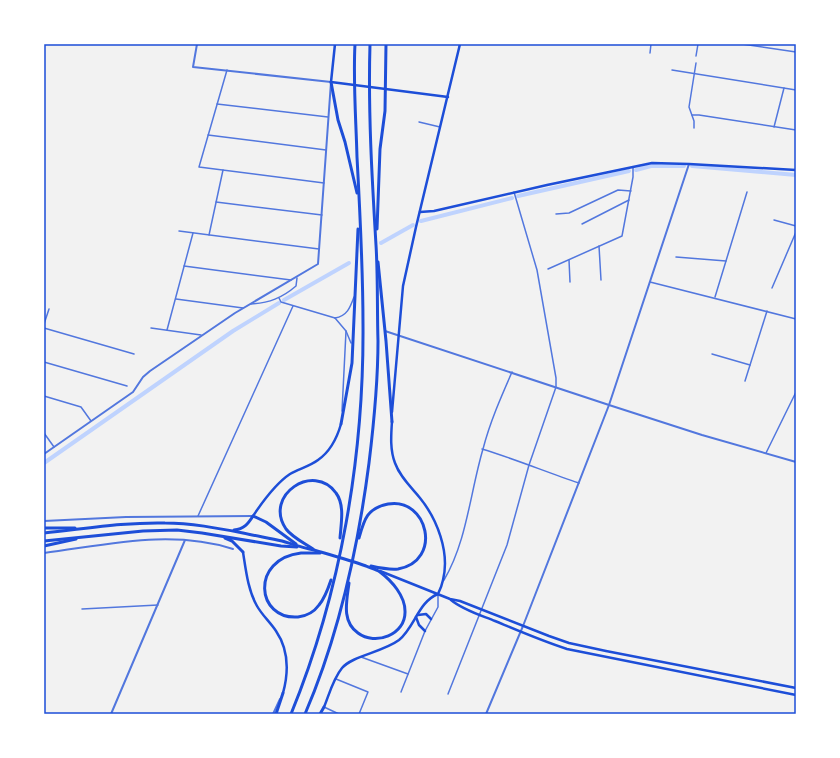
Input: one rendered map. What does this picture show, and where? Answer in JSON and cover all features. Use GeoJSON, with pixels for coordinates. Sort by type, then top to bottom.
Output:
{"type":"FeatureCollection","features":[{"type":"Feature","properties":{"kind":"highway"},"geometry":{"type":"LineString","coordinates":[[342,424],[348,393],[353,346],[356,255],[360,204],[354,95],[355,44]]}},
{"type":"Feature","properties":{"kind":"highway"},"geometry":{"type":"LineString","coordinates":[[306,714],[330,645],[354,553],[366,488],[376,398],[378,342],[376,244],[369,96],[370,44]]}},
{"type":"Feature","properties":{"kind":"highway"},"geometry":{"type":"LineString","coordinates":[[386,44],[385,111],[380,149],[376,244],[382,291],[392,422]]}},
{"type":"Feature","properties":{"kind":"highway"},"geometry":{"type":"LineString","coordinates":[[331,82],[338,120],[360,204]]}},
{"type":"Feature","properties":{"kind":"highway"},"geometry":{"type":"LineString","coordinates":[[291,714],[318,637],[336,567],[351,492],[362,392],[363,304],[359,215]]}},
{"type":"Feature","properties":{"kind":"highway"},"geometry":{"type":"LineString","coordinates":[[314,550],[290,534],[282,522],[280,511],[281,502],[284,495],[292,487],[300,483],[310,481],[321,482],[330,487],[336,494],[341,513],[340,549]]}},
{"type":"Feature","properties":{"kind":"highway"},"geometry":{"type":"LineString","coordinates":[[354,553],[366,517],[373,509],[381,506],[401,504],[410,508],[417,515],[424,526],[426,534],[426,543],[420,558],[414,563],[397,569],[364,565]]}},
{"type":"Feature","properties":{"kind":"highway"},"geometry":{"type":"LineString","coordinates":[[222,529],[236,530],[243,528],[248,525],[253,516],[266,522],[300,547]]}},
{"type":"Feature","properties":{"kind":"highway"},"geometry":{"type":"LineString","coordinates":[[44,533],[142,523],[190,524],[282,541],[345,559],[379,571],[402,596],[405,612],[402,622],[396,631],[388,637],[374,639],[366,638],[358,634],[348,622],[347,606],[350,571]]}},
{"type":"Feature","properties":{"kind":"highway"},"geometry":{"type":"LineString","coordinates":[[44,528],[88,528]]}},
{"type":"Feature","properties":{"kind":"highway"},"geometry":{"type":"LineString","coordinates":[[44,540],[165,530],[189,531],[281,546],[300,547]]}},
{"type":"Feature","properties":{"kind":"highway"},"geometry":{"type":"LineString","coordinates":[[220,535],[232,541],[243,552]]}},
{"type":"Feature","properties":{"kind":"highway"},"geometry":{"type":"LineString","coordinates":[[44,546],[89,536]]}},
{"type":"Feature","properties":{"kind":"highway"},"geometry":{"type":"LineString","coordinates":[[327,554],[301,553],[285,557],[274,564],[269,571],[265,584],[265,591],[270,603],[277,611],[290,616],[304,616],[313,612],[324,599],[336,567]]}},
{"type":"Feature","properties":{"kind":"highway"},"geometry":{"type":"LineString","coordinates":[[276,714],[283,693]]}},
{"type":"Feature","properties":{"kind":"highway"},"geometry":{"type":"LineString","coordinates":[[322,714],[324,708]]}},
{"type":"Feature","properties":{"kind":"main road"},"geometry":{"type":"LineString","coordinates":[[335,44],[331,82],[448,97]]}},
{"type":"Feature","properties":{"kind":"main road"},"geometry":{"type":"LineString","coordinates":[[324,708],[342,668],[361,657],[384,649],[406,633],[428,600],[438,594],[443,581],[444,553],[438,528],[426,504],[408,484],[395,465],[391,445],[402,292],[460,44]]}},
{"type":"Feature","properties":{"kind":"main road"},"geometry":{"type":"LineString","coordinates":[[420,212],[434,211],[514,192],[652,164],[689,164],[796,170]]}},
{"type":"Feature","properties":{"kind":"main road"},"geometry":{"type":"LineString","coordinates":[[253,516],[269,493],[290,474],[318,460],[330,449],[342,424]]}},
{"type":"Feature","properties":{"kind":"main road"},"geometry":{"type":"LineString","coordinates":[[243,552],[249,584],[255,602],[284,646],[288,668],[283,693]]}},
{"type":"Feature","properties":{"kind":"main road"},"geometry":{"type":"LineString","coordinates":[[379,571],[438,594],[457,605],[551,644],[582,652],[796,695]]}},
{"type":"Feature","properties":{"kind":"main road"},"geometry":{"type":"LineString","coordinates":[[450,600],[460,601],[482,609],[559,640],[596,649],[796,688]]}},
{"type":"Feature","properties":{"kind":"main road"},"geometry":{"type":"LineString","coordinates":[[417,616],[422,613],[426,614],[431,619]]}},
{"type":"Feature","properties":{"kind":"main road"},"geometry":{"type":"LineString","coordinates":[[417,616],[419,625],[425,631]]}},
{"type":"Feature","properties":{"kind":"street"},"geometry":{"type":"LineString","coordinates":[[44,454],[133,392],[147,372],[249,304],[317,266],[318,264],[331,82],[193,67],[197,44]]}},
{"type":"Feature","properties":{"kind":"street"},"geometry":{"type":"LineString","coordinates":[[650,53],[651,44]]}},
{"type":"Feature","properties":{"kind":"street"},"geometry":{"type":"LineString","coordinates":[[696,56],[698,44]]}},
{"type":"Feature","properties":{"kind":"street"},"geometry":{"type":"LineString","coordinates":[[742,44],[796,52]]}},
{"type":"Feature","properties":{"kind":"street"},"geometry":{"type":"LineString","coordinates":[[694,128],[694,121],[689,107],[696,62]]}},
{"type":"Feature","properties":{"kind":"street"},"geometry":{"type":"LineString","coordinates":[[227,70],[199,167],[324,183]]}},
{"type":"Feature","properties":{"kind":"street"},"geometry":{"type":"LineString","coordinates":[[672,70],[796,90]]}},
{"type":"Feature","properties":{"kind":"street"},"geometry":{"type":"LineString","coordinates":[[774,127],[784,88]]}},
{"type":"Feature","properties":{"kind":"street"},"geometry":{"type":"LineString","coordinates":[[217,104],[328,117]]}},
{"type":"Feature","properties":{"kind":"street"},"geometry":{"type":"LineString","coordinates":[[692,115],[796,130]]}},
{"type":"Feature","properties":{"kind":"street"},"geometry":{"type":"LineString","coordinates":[[419,122],[440,127]]}},
{"type":"Feature","properties":{"kind":"street"},"geometry":{"type":"LineString","coordinates":[[208,135],[326,150]]}},
{"type":"Feature","properties":{"kind":"street"},"geometry":{"type":"LineString","coordinates":[[486,714],[523,626],[609,405],[689,164]]}},
{"type":"Feature","properties":{"kind":"street"},"geometry":{"type":"LineString","coordinates":[[548,269],[622,236],[631,191],[633,167]]}},
{"type":"Feature","properties":{"kind":"street"},"geometry":{"type":"LineString","coordinates":[[209,235],[223,170]]}},
{"type":"Feature","properties":{"kind":"street"},"geometry":{"type":"LineString","coordinates":[[556,214],[569,213],[618,190],[631,191]]}},
{"type":"Feature","properties":{"kind":"street"},"geometry":{"type":"LineString","coordinates":[[448,694],[507,545],[529,465],[556,387],[556,378],[537,270],[514,192]]}},
{"type":"Feature","properties":{"kind":"street"},"geometry":{"type":"LineString","coordinates":[[715,298],[747,192]]}},
{"type":"Feature","properties":{"kind":"street"},"geometry":{"type":"LineString","coordinates":[[582,224],[629,200]]}},
{"type":"Feature","properties":{"kind":"street"},"geometry":{"type":"LineString","coordinates":[[216,202],[322,215]]}},
{"type":"Feature","properties":{"kind":"street"},"geometry":{"type":"LineString","coordinates":[[774,220],[796,226]]}},
{"type":"Feature","properties":{"kind":"street"},"geometry":{"type":"LineString","coordinates":[[179,231],[319,249]]}},
{"type":"Feature","properties":{"kind":"street"},"geometry":{"type":"LineString","coordinates":[[772,288],[796,232]]}},
{"type":"Feature","properties":{"kind":"street"},"geometry":{"type":"LineString","coordinates":[[167,330],[193,233]]}},
{"type":"Feature","properties":{"kind":"street"},"geometry":{"type":"LineString","coordinates":[[599,246],[601,280]]}},
{"type":"Feature","properties":{"kind":"street"},"geometry":{"type":"LineString","coordinates":[[676,257],[726,261]]}},
{"type":"Feature","properties":{"kind":"street"},"geometry":{"type":"LineString","coordinates":[[569,260],[570,282]]}},
{"type":"Feature","properties":{"kind":"street"},"geometry":{"type":"LineString","coordinates":[[184,266],[292,280]]}},
{"type":"Feature","properties":{"kind":"street"},"geometry":{"type":"LineString","coordinates":[[249,304],[264,304],[279,298],[296,286],[296,278]]}},
{"type":"Feature","properties":{"kind":"street"},"geometry":{"type":"LineString","coordinates":[[650,282],[796,319]]}},
{"type":"Feature","properties":{"kind":"street"},"geometry":{"type":"LineString","coordinates":[[279,298],[281,302],[335,318],[343,316],[347,312],[355,294]]}},
{"type":"Feature","properties":{"kind":"street"},"geometry":{"type":"LineString","coordinates":[[176,299],[244,308]]}},
{"type":"Feature","properties":{"kind":"street"},"geometry":{"type":"LineString","coordinates":[[198,516],[293,306]]}},
{"type":"Feature","properties":{"kind":"street"},"geometry":{"type":"LineString","coordinates":[[44,324],[49,309]]}},
{"type":"Feature","properties":{"kind":"street"},"geometry":{"type":"LineString","coordinates":[[745,380],[767,311]]}},
{"type":"Feature","properties":{"kind":"street"},"geometry":{"type":"LineString","coordinates":[[335,318],[346,331],[353,346]]}},
{"type":"Feature","properties":{"kind":"street"},"geometry":{"type":"LineString","coordinates":[[44,328],[134,354]]}},
{"type":"Feature","properties":{"kind":"street"},"geometry":{"type":"LineString","coordinates":[[151,328],[202,335]]}},
{"type":"Feature","properties":{"kind":"street"},"geometry":{"type":"LineString","coordinates":[[385,330],[609,405],[796,462]]}},
{"type":"Feature","properties":{"kind":"street"},"geometry":{"type":"LineString","coordinates":[[342,424],[346,331]]}},
{"type":"Feature","properties":{"kind":"street"},"geometry":{"type":"LineString","coordinates":[[712,354],[750,365]]}},
{"type":"Feature","properties":{"kind":"street"},"geometry":{"type":"LineString","coordinates":[[44,362],[127,386]]}},
{"type":"Feature","properties":{"kind":"street"},"geometry":{"type":"LineString","coordinates":[[443,581],[451,568],[462,536],[482,449],[493,417],[512,372]]}},
{"type":"Feature","properties":{"kind":"street"},"geometry":{"type":"LineString","coordinates":[[766,454],[796,392]]}},
{"type":"Feature","properties":{"kind":"street"},"geometry":{"type":"LineString","coordinates":[[44,396],[80,407],[91,421]]}},
{"type":"Feature","properties":{"kind":"street"},"geometry":{"type":"LineString","coordinates":[[44,433],[54,447]]}},
{"type":"Feature","properties":{"kind":"street"},"geometry":{"type":"LineString","coordinates":[[482,449],[523,462],[579,483]]}},
{"type":"Feature","properties":{"kind":"street"},"geometry":{"type":"LineString","coordinates":[[44,521],[126,517],[253,516]]}},
{"type":"Feature","properties":{"kind":"street"},"geometry":{"type":"LineString","coordinates":[[44,553],[89,548],[126,541],[153,539],[185,540],[233,549]]}},
{"type":"Feature","properties":{"kind":"street"},"geometry":{"type":"LineString","coordinates":[[111,714],[185,540]]}},
{"type":"Feature","properties":{"kind":"street"},"geometry":{"type":"LineString","coordinates":[[401,692],[425,631],[438,606],[438,594]]}},
{"type":"Feature","properties":{"kind":"street"},"geometry":{"type":"LineString","coordinates":[[82,609],[158,605]]}},
{"type":"Feature","properties":{"kind":"street"},"geometry":{"type":"LineString","coordinates":[[361,657],[408,675]]}},
{"type":"Feature","properties":{"kind":"street"},"geometry":{"type":"LineString","coordinates":[[336,679],[368,692],[359,714]]}},
{"type":"Feature","properties":{"kind":"street"},"geometry":{"type":"LineString","coordinates":[[272,714],[283,693]]}},
{"type":"Feature","properties":{"kind":"street"},"geometry":{"type":"LineString","coordinates":[[324,708],[339,714]]}},
{"type":"Feature","properties":{"kind":"waterway"},"geometry":{"type":"LineString","coordinates":[[636,170],[651,166],[684,166]]}},
{"type":"Feature","properties":{"kind":"waterway"},"geometry":{"type":"LineString","coordinates":[[692,166],[796,175]]}},
{"type":"Feature","properties":{"kind":"waterway"},"geometry":{"type":"LineString","coordinates":[[518,196],[629,171]]}},
{"type":"Feature","properties":{"kind":"waterway"},"geometry":{"type":"LineString","coordinates":[[421,221],[512,198]]}},
{"type":"Feature","properties":{"kind":"waterway"},"geometry":{"type":"LineString","coordinates":[[381,243],[413,225]]}},
{"type":"Feature","properties":{"kind":"waterway"},"geometry":{"type":"LineString","coordinates":[[284,300],[349,263]]}},
{"type":"Feature","properties":{"kind":"waterway"},"geometry":{"type":"LineString","coordinates":[[44,463],[233,331],[279,303]]}}]}
